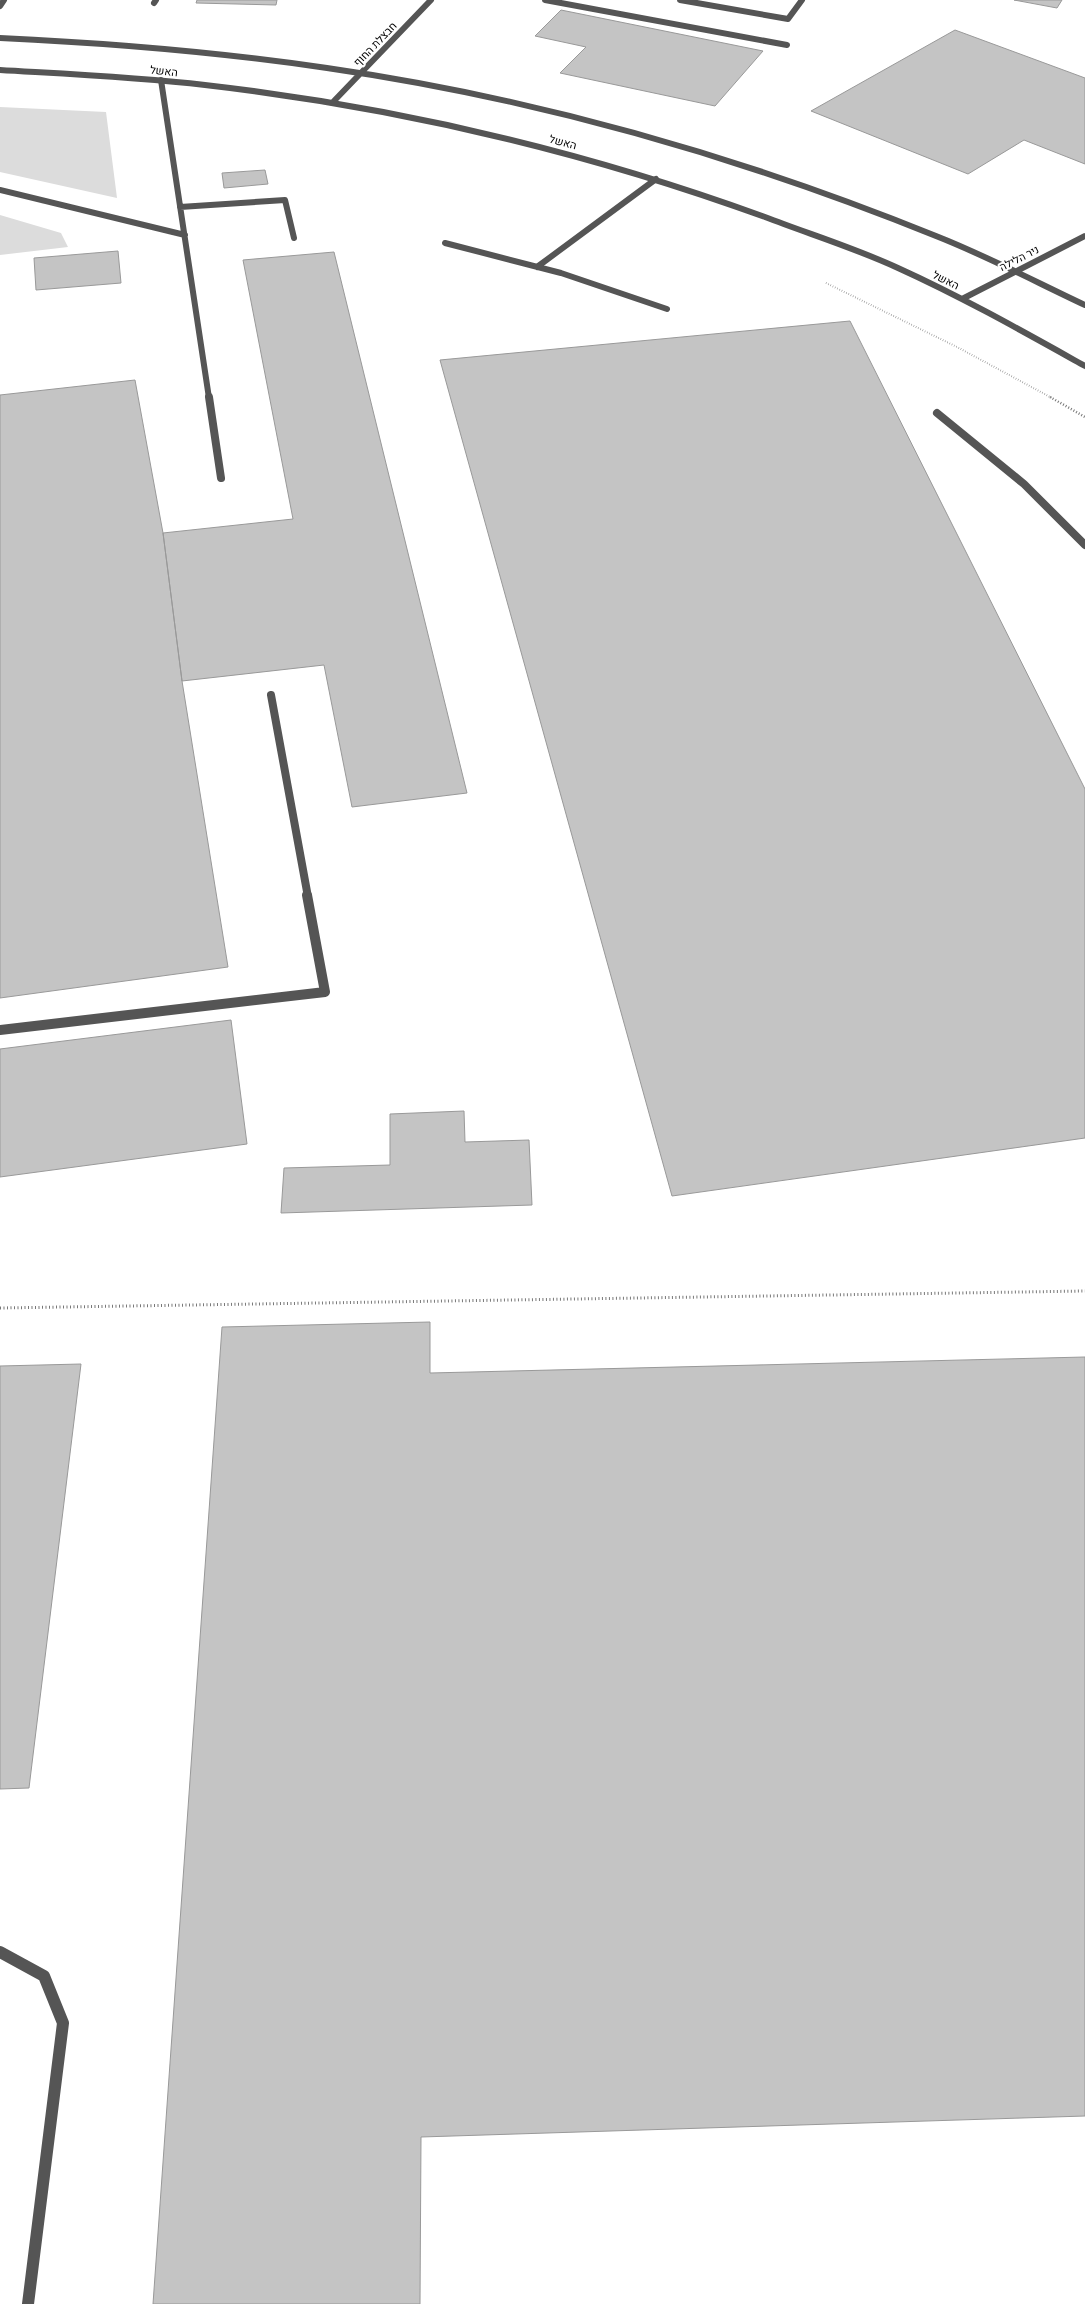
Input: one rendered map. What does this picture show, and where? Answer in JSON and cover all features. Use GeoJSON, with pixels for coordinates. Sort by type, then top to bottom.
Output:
{"type":"FeatureCollection","features":[{"type":"Feature","properties":{"kind":"street"},"geometry":{"type":"LineString","coordinates":[[0,6],[4,0]]}},
{"type":"Feature","properties":{"kind":"street","name":"חבצלת החוף"},"geometry":{"type":"LineString","coordinates":[[333,102],[432,0]]}},
{"type":"Feature","properties":{"kind":"street"},"geometry":{"type":"LineString","coordinates":[[545,0],[787,45]]}},
{"type":"Feature","properties":{"kind":"street"},"geometry":{"type":"LineString","coordinates":[[680,0],[788,19],[802,0]]}},
{"type":"Feature","properties":{"kind":"street","name":"האשל"},"geometry":{"type":"LineString","coordinates":[[0,38],[74,40],[192,50],[361,73],[500,100],[602,123],[681,146],[811,189],[961,246],[1085,305]]}},
{"type":"Feature","properties":{"kind":"street","name":"האשל"},"geometry":{"type":"LineString","coordinates":[[0,70],[161,80],[333,102],[543,147],[656,179],[804,231],[895,267],[962,299],[1085,366]]}},
{"type":"Feature","properties":{"kind":"street"},"geometry":{"type":"LineString","coordinates":[[161,80],[221,478]]}},
{"type":"Feature","properties":{"kind":"street"},"geometry":{"type":"LineString","coordinates":[[537,267],[656,179]]}},
{"type":"Feature","properties":{"kind":"street"},"geometry":{"type":"LineString","coordinates":[[0,190],[184,235]]}},
{"type":"Feature","properties":{"kind":"street"},"geometry":{"type":"LineString","coordinates":[[180,207],[284,200],[294,238]]}},
{"type":"Feature","properties":{"kind":"street","name":"ניר הלילה"},"geometry":{"type":"LineString","coordinates":[[962,299],[1085,236]]}},
{"type":"Feature","properties":{"kind":"street"},"geometry":{"type":"LineString","coordinates":[[445,243],[561,273],[667,309]]}},
{"type":"Feature","properties":{"kind":"street"},"geometry":{"type":"LineString","coordinates":[[937,413],[1024,484],[1085,545]]}},
{"type":"Feature","properties":{"kind":"street"},"geometry":{"type":"LineString","coordinates":[[0,1030],[325,992],[272,695]]}},
{"type":"Feature","properties":{"kind":"street"},"geometry":{"type":"LineString","coordinates":[[0,1952],[44,1976],[63,2023],[28,2304]]}},
{"type":"Feature","properties":{"kind":"path"},"geometry":{"type":"LineString","coordinates":[[0,1308],[1085,1291]]}},
{"type":"Feature","properties":{"kind":"shaded area"},"geometry":{"type":"Polygon","coordinates":[[[0,107],[106,112],[117,198],[0,172],[0,107]]]}},
{"type":"Feature","properties":{"kind":"shaded area"},"geometry":{"type":"Polygon","coordinates":[[[0,215],[61,233],[68,247],[0,255],[0,215]]]}},
{"type":"Feature","properties":{"kind":"building"},"geometry":{"type":"Polygon","coordinates":[[[197,0],[277,0],[276,5],[196,3],[197,0]]]}},
{"type":"Feature","properties":{"kind":"building"},"geometry":{"type":"Polygon","coordinates":[[[1014,0],[1062,0],[1057,8],[1014,0]]]}},
{"type":"Feature","properties":{"kind":"building"},"geometry":{"type":"Polygon","coordinates":[[[561,10],[763,51],[715,106],[560,73],[586,47],[535,36],[561,10]]]}},
{"type":"Feature","properties":{"kind":"building"},"geometry":{"type":"Polygon","coordinates":[[[955,30],[1085,78],[1085,164],[1024,140],[968,174],[811,111],[955,30]]]}},
{"type":"Feature","properties":{"kind":"building"},"geometry":{"type":"Polygon","coordinates":[[[265,170],[268,184],[224,188],[222,173],[265,170]]]}},
{"type":"Feature","properties":{"kind":"building"},"geometry":{"type":"Polygon","coordinates":[[[118,251],[121,283],[36,290],[34,258],[118,251]]]}},
{"type":"Feature","properties":{"kind":"building"},"geometry":{"type":"Polygon","coordinates":[[[334,252],[467,793],[352,807],[324,665],[182,681],[163,533],[293,519],[243,260],[334,252]]]}},
{"type":"Feature","properties":{"kind":"building"},"geometry":{"type":"Polygon","coordinates":[[[850,321],[1085,789],[1085,1138],[672,1196],[440,360],[850,321]]]}},
{"type":"Feature","properties":{"kind":"building"},"geometry":{"type":"Polygon","coordinates":[[[135,380],[163,533],[182,681],[228,967],[0,998],[0,395],[135,380]]]}},
{"type":"Feature","properties":{"kind":"building"},"geometry":{"type":"Polygon","coordinates":[[[231,1020],[247,1144],[0,1177],[0,1049],[231,1020]]]}},
{"type":"Feature","properties":{"kind":"building"},"geometry":{"type":"Polygon","coordinates":[[[464,1111],[465,1142],[529,1140],[532,1205],[281,1213],[284,1168],[390,1165],[390,1114],[464,1111]]]}},
{"type":"Feature","properties":{"kind":"building"},"geometry":{"type":"Polygon","coordinates":[[[430,1322],[430,1373],[1085,1357],[1085,2116],[421,2137],[420,2304],[153,2304],[222,1327],[430,1322]]]}},
{"type":"Feature","properties":{"kind":"building"},"geometry":{"type":"Polygon","coordinates":[[[81,1364],[29,1788],[0,1789],[0,1366],[81,1364]]]}}]}
